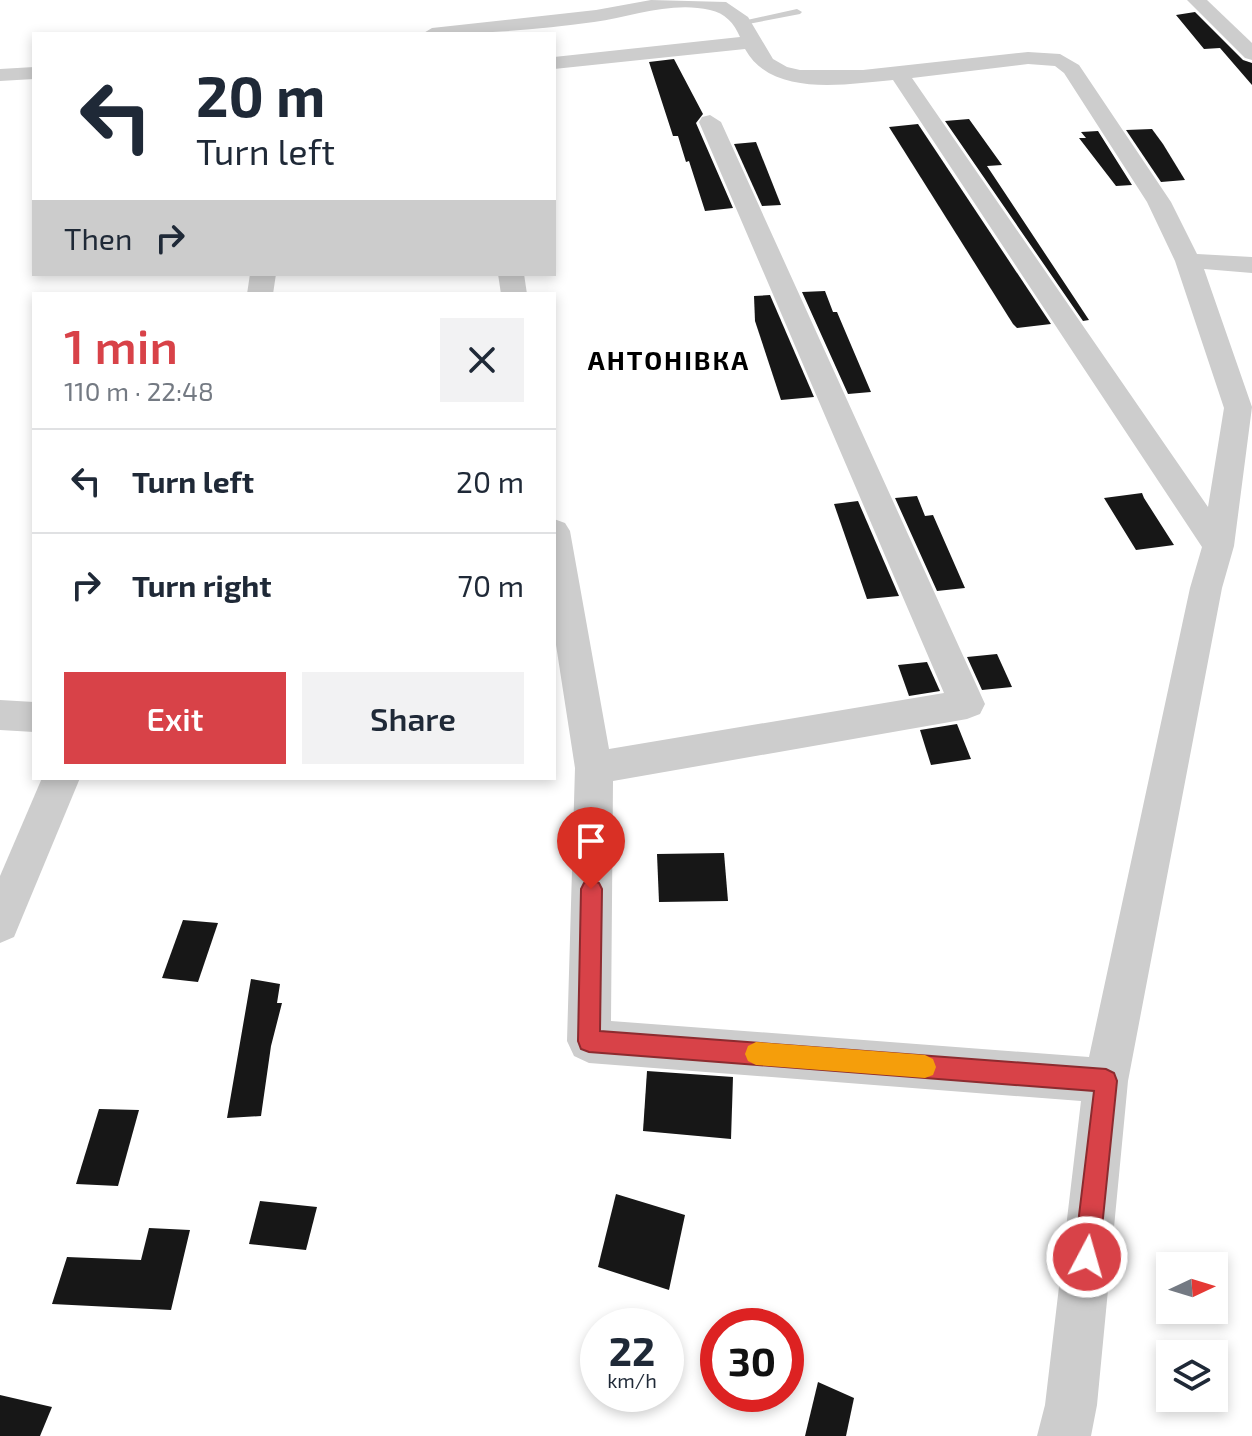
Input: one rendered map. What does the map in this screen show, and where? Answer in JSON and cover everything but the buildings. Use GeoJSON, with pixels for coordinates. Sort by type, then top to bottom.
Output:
{"type":"FeatureCollection","features":[{"type":"Feature","properties":{"kind":"street"},"geometry":{"type":"LineString","coordinates":[[1196,0],[1252,54]]}},
{"type":"Feature","properties":{"kind":"street"},"geometry":{"type":"LineString","coordinates":[[446,32],[632,5],[699,2],[732,9],[743,22],[751,42],[775,70],[802,79],[1028,58],[1060,60],[1072,69],[1159,202],[1188,261],[1245,409],[1106,1081],[1071,1405],[1064,1436]]}},
{"type":"Feature","properties":{"kind":"street"},"geometry":{"type":"LineString","coordinates":[[556,63],[751,42]]}},
{"type":"Feature","properties":{"kind":"street"},"geometry":{"type":"LineString","coordinates":[[898,72],[1218,546]]}},
{"type":"Feature","properties":{"kind":"street"},"geometry":{"type":"LineString","coordinates":[[0,75],[32,73]]}},
{"type":"Feature","properties":{"kind":"street"},"geometry":{"type":"LineString","coordinates":[[594,768],[967,704],[710,122]]}},
{"type":"Feature","properties":{"kind":"street"},"geometry":{"type":"LineString","coordinates":[[1188,261],[1252,265]]}},
{"type":"Feature","properties":{"kind":"street"},"geometry":{"type":"LineString","coordinates":[[556,543],[594,768],[589,1041],[1106,1081]]}},
{"type":"Feature","properties":{"kind":"street"},"geometry":{"type":"LineString","coordinates":[[0,715],[32,717]]}},
{"type":"Feature","properties":{"kind":"street"},"geometry":{"type":"LineString","coordinates":[[0,923],[60,780]]}},
{"type":"Feature","properties":{"kind":"lane"},"geometry":{"type":"LineString","coordinates":[[743,22],[797,12]]}},
{"type":"Feature","properties":{"kind":"slow traffic"},"geometry":{"type":"LineString","coordinates":[[756,1054],[925,1067]]}},
{"type":"Feature","properties":{"kind":"district","name":"АНТОНІВКА"},"geometry":{"type":"Point","coordinates":[669,359]}},
{"type":"Feature","properties":{"kind":"route"},"geometry":{"type":"LineString","coordinates":[[591,889],[589,1041],[1106,1081],[1087,1257]]}}]}
